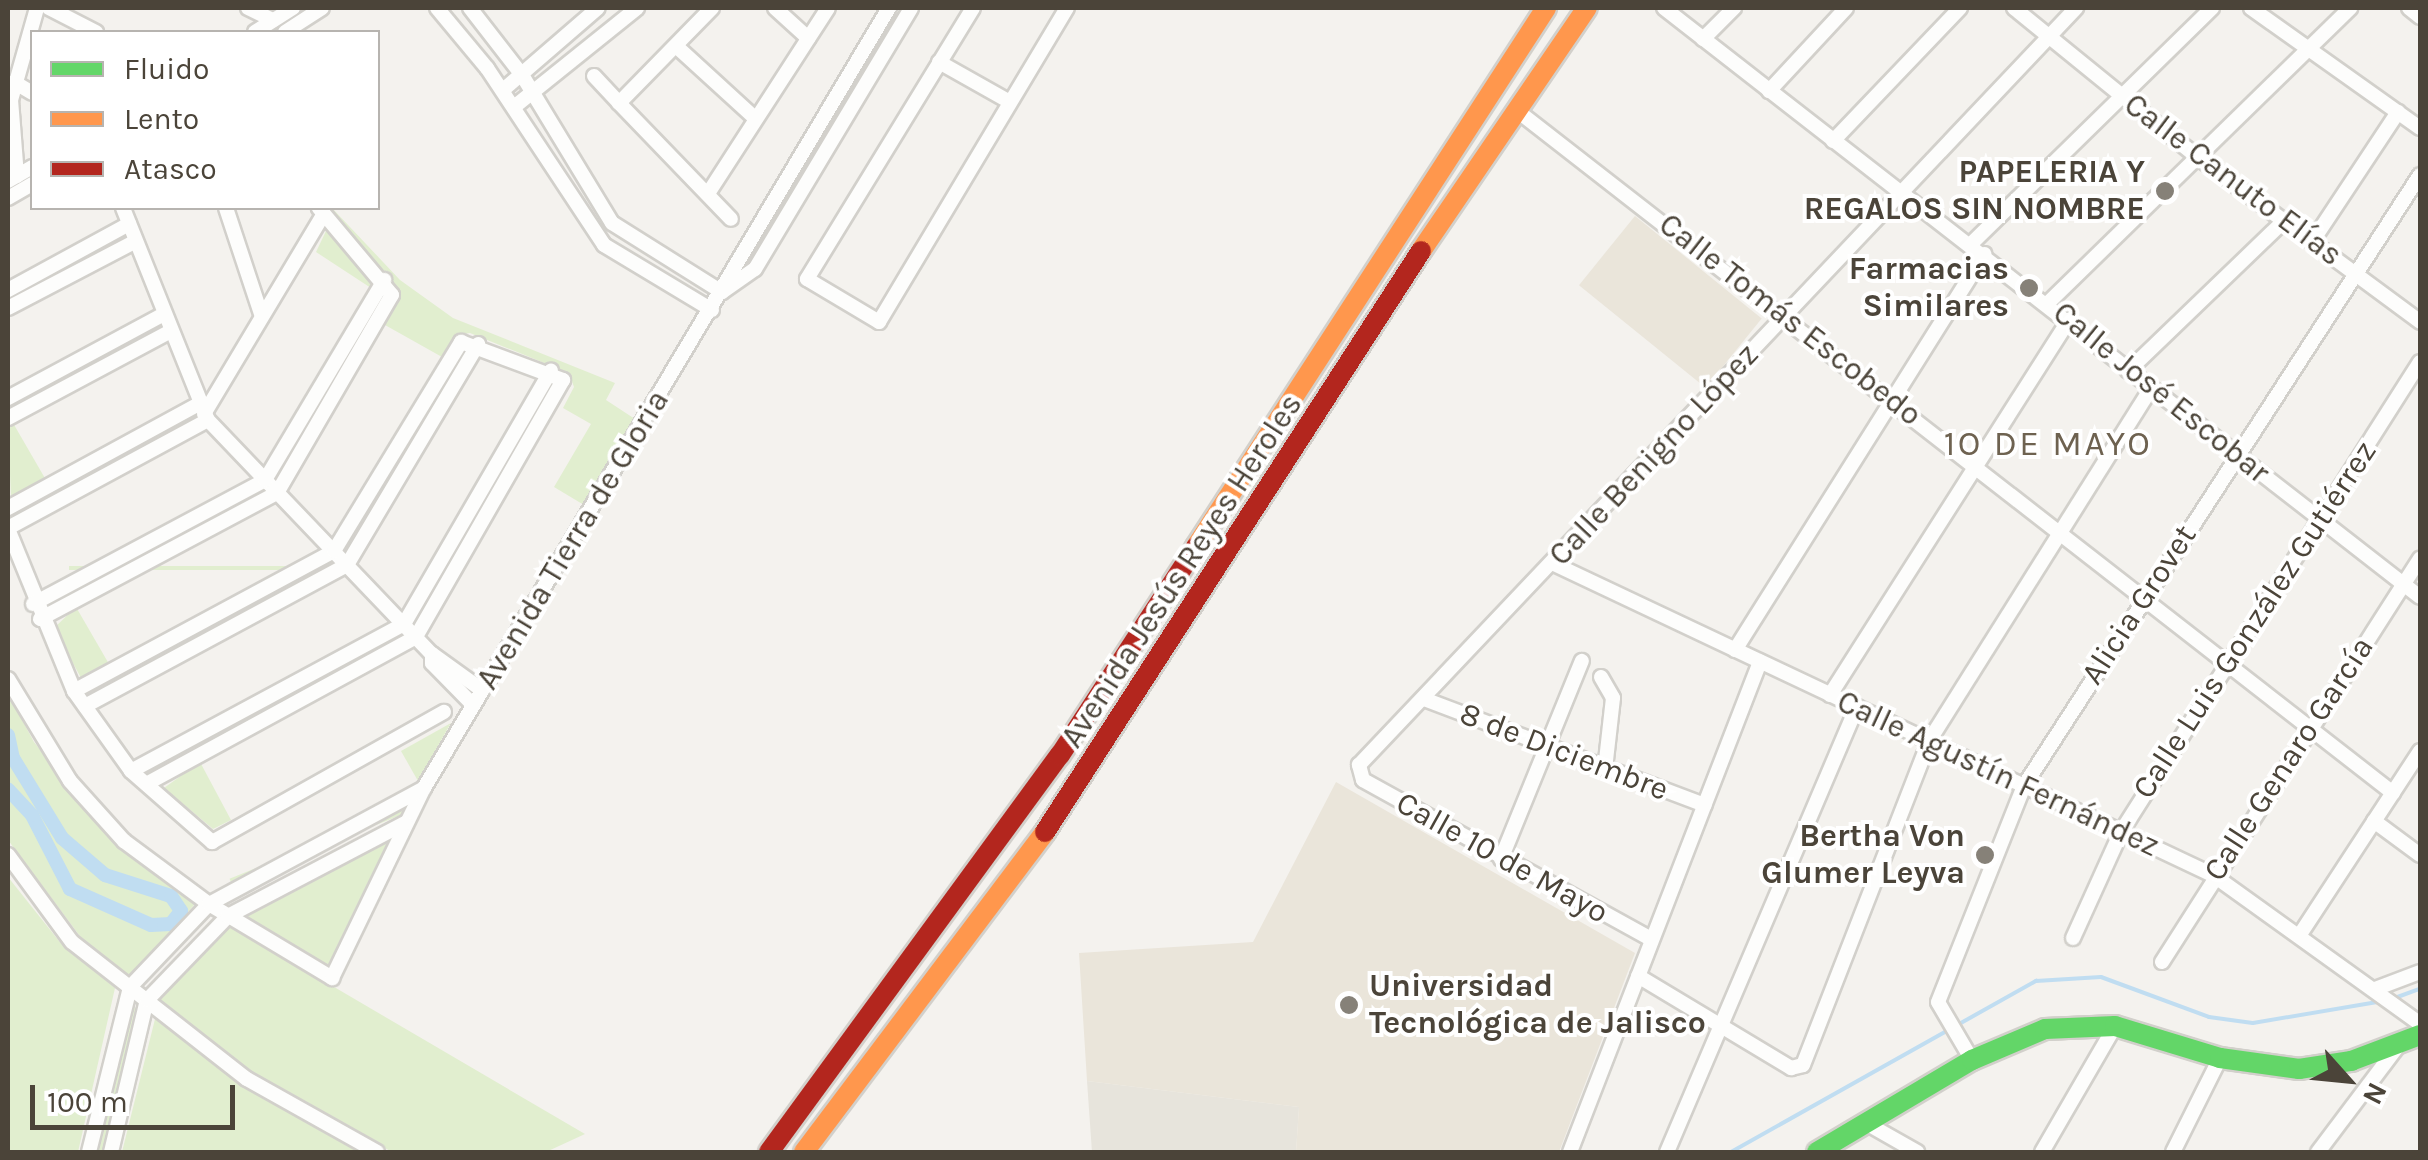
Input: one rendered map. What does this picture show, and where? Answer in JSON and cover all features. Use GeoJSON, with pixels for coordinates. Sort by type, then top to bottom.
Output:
{"type":"FeatureCollection","features":[{"type":"Feature","properties":{"kind":"street"},"geometry":{"type":"LineString","coordinates":[[49,8],[92,30]]}},
{"type":"Feature","properties":{"kind":"street"},"geometry":{"type":"LineString","coordinates":[[248,8],[273,20]]}},
{"type":"Feature","properties":{"kind":"street"},"geometry":{"type":"LineString","coordinates":[[258,30],[292,8]]}},
{"type":"Feature","properties":{"kind":"street"},"geometry":{"type":"LineString","coordinates":[[288,30],[322,8]]}},
{"type":"Feature","properties":{"kind":"street"},"geometry":{"type":"LineString","coordinates":[[438,8],[503,90],[604,245],[712,310]]}},
{"type":"Feature","properties":{"kind":"street"},"geometry":{"type":"LineString","coordinates":[[470,8],[522,75],[612,224],[722,292]]}},
{"type":"Feature","properties":{"kind":"street"},"geometry":{"type":"LineString","coordinates":[[503,90],[598,8]]}},
{"type":"Feature","properties":{"kind":"street"},"geometry":{"type":"LineString","coordinates":[[514,107],[534,95],[637,8]]}},
{"type":"Feature","properties":{"kind":"street"},"geometry":{"type":"LineString","coordinates":[[619,103],[712,8]]}},
{"type":"Feature","properties":{"kind":"street"},"geometry":{"type":"LineString","coordinates":[[775,8],[808,38]]}},
{"type":"Feature","properties":{"kind":"street"},"geometry":{"type":"LineString","coordinates":[[709,192],[828,8]]}},
{"type":"Feature","properties":{"kind":"street","name":"Avenida Tierra de Gloria"},"geometry":{"type":"LineString","coordinates":[[228,916],[332,978],[424,788],[712,310],[734,260],[889,8]]}},
{"type":"Feature","properties":{"kind":"street","name":"Avenida Tierra de Gloria"},"geometry":{"type":"LineString","coordinates":[[722,292],[754,269],[911,8]]}},
{"type":"Feature","properties":{"kind":"street"},"geometry":{"type":"LineString","coordinates":[[973,8],[806,279],[878,322],[1067,8]]}},
{"type":"Feature","properties":{"kind":"street","name":"Avenida Jesús Reyes Heroles"},"geometry":{"type":"LineString","coordinates":[[769,1152],[1060,755],[1546,8]]}},
{"type":"Feature","properties":{"kind":"street","name":"Avenida Jesús Reyes Heroles"},"geometry":{"type":"LineString","coordinates":[[804,1152],[1009,888],[1514,108],[1588,8]]}},
{"type":"Feature","properties":{"kind":"street","name":"Calle José Escobar"},"geometry":{"type":"LineString","coordinates":[[1664,8],[1899,193],[2049,302],[2128,372],[2420,597]]}},
{"type":"Feature","properties":{"kind":"street"},"geometry":{"type":"LineString","coordinates":[[1703,40],[1734,8]]}},
{"type":"Feature","properties":{"kind":"street"},"geometry":{"type":"LineString","coordinates":[[1769,91],[1846,8]]}},
{"type":"Feature","properties":{"kind":"street"},"geometry":{"type":"LineString","coordinates":[[1833,141],[1960,8]]}},
{"type":"Feature","properties":{"kind":"street","name":"Calle Canuto Elías"},"geometry":{"type":"LineString","coordinates":[[2014,8],[2196,156],[2420,322]]}},
{"type":"Feature","properties":{"kind":"street","name":"Calle Benigno López"},"geometry":{"type":"LineString","coordinates":[[1356,773],[2076,8]]}},
{"type":"Feature","properties":{"kind":"street"},"geometry":{"type":"LineString","coordinates":[[1972,243],[2212,8]]}},
{"type":"Feature","properties":{"kind":"street"},"geometry":{"type":"LineString","coordinates":[[2251,8],[2310,46],[2420,128]]}},
{"type":"Feature","properties":{"kind":"street"},"geometry":{"type":"LineString","coordinates":[[2049,302],[2350,8]]}},
{"type":"Feature","properties":{"kind":"street"},"geometry":{"type":"LineString","coordinates":[[2410,8],[2420,17]]}},
{"type":"Feature","properties":{"kind":"street"},"geometry":{"type":"LineString","coordinates":[[12,178],[14,82],[30,31]]}},
{"type":"Feature","properties":{"kind":"street"},"geometry":{"type":"LineString","coordinates":[[676,46],[756,119]]}},
{"type":"Feature","properties":{"kind":"street"},"geometry":{"type":"LineString","coordinates":[[939,62],[1010,102]]}},
{"type":"Feature","properties":{"kind":"street"},"geometry":{"type":"LineString","coordinates":[[594,76],[731,219]]}},
{"type":"Feature","properties":{"kind":"street"},"geometry":{"type":"LineString","coordinates":[[14,82],[30,92]]}},
{"type":"Feature","properties":{"kind":"street","name":"Calle Tomás Escobedo"},"geometry":{"type":"LineString","coordinates":[[1514,108],[1786,315],[2393,793]]}},
{"type":"Feature","properties":{"kind":"street"},"geometry":{"type":"LineString","coordinates":[[2312,242],[2398,112]]}},
{"type":"Feature","properties":{"kind":"street","name":"Alicia Grovet"},"geometry":{"type":"LineString","coordinates":[[1968,1053],[1942,1014],[1943,988],[2024,786],[2420,175]]}},
{"type":"Feature","properties":{"kind":"street"},"geometry":{"type":"LineString","coordinates":[[8,198],[30,185]]}},
{"type":"Feature","properties":{"kind":"street"},"geometry":{"type":"LineString","coordinates":[[124,210],[204,413],[432,654],[442,655],[482,690]]}},
{"type":"Feature","properties":{"kind":"street"},"geometry":{"type":"LineString","coordinates":[[227,210],[261,314]]}},
{"type":"Feature","properties":{"kind":"street"},"geometry":{"type":"LineString","coordinates":[[40,619],[278,492],[392,299],[384,280],[320,212],[204,413],[8,528],[33,604],[40,619],[74,690],[131,770],[212,842],[444,712]]}},
{"type":"Feature","properties":{"kind":"street"},"geometry":{"type":"LineString","coordinates":[[2128,372],[2284,221]]}},
{"type":"Feature","properties":{"kind":"street"},"geometry":{"type":"LineString","coordinates":[[8,290],[130,224]]}},
{"type":"Feature","properties":{"kind":"street"},"geometry":{"type":"LineString","coordinates":[[8,308],[136,241]]}},
{"type":"Feature","properties":{"kind":"street"},"geometry":{"type":"LineString","coordinates":[[1735,650],[1984,254]]}},
{"type":"Feature","properties":{"kind":"street"},"geometry":{"type":"LineString","coordinates":[[33,604],[266,480],[384,280]]}},
{"type":"Feature","properties":{"kind":"street"},"geometry":{"type":"LineString","coordinates":[[8,398],[164,314]]}},
{"type":"Feature","properties":{"kind":"street"},"geometry":{"type":"LineString","coordinates":[[1830,695],[2070,320]]}},
{"type":"Feature","properties":{"kind":"street"},"geometry":{"type":"LineString","coordinates":[[8,418],[171,331]]}},
{"type":"Feature","properties":{"kind":"street"},"geometry":{"type":"LineString","coordinates":[[74,690],[334,551],[461,342],[478,344],[551,370],[564,388],[416,637],[146,784]]}},
{"type":"Feature","properties":{"kind":"street"},"geometry":{"type":"LineString","coordinates":[[86,706],[347,565],[478,344]]}},
{"type":"Feature","properties":{"kind":"street","name":"Calle Luis González Gutiérrez"},"geometry":{"type":"LineString","coordinates":[[2073,938],[2121,832],[2420,362]]}},
{"type":"Feature","properties":{"kind":"street"},"geometry":{"type":"LineString","coordinates":[[131,770],[404,624],[551,370]]}},
{"type":"Feature","properties":{"kind":"street"},"geometry":{"type":"LineString","coordinates":[[1638,976],[1799,1068],[1929,742],[2151,389]]}},
{"type":"Feature","properties":{"kind":"street"},"geometry":{"type":"LineString","coordinates":[[8,508],[204,413]]}},
{"type":"Feature","properties":{"kind":"street","name":"Calle Genaro García"},"geometry":{"type":"LineString","coordinates":[[2162,962],[2212,875],[2420,559]]}},
{"type":"Feature","properties":{"kind":"street","name":"Calle Agustín Fernández"},"geometry":{"type":"LineString","coordinates":[[1552,563],[2212,875],[2420,1024]]}},
{"type":"Feature","properties":{"kind":"street"},"geometry":{"type":"LineString","coordinates":[[432,654],[432,663],[473,706]]}},
{"type":"Feature","properties":{"kind":"street"},"geometry":{"type":"LineString","coordinates":[[1501,860],[1582,660]]}},
{"type":"Feature","properties":{"kind":"street"},"geometry":{"type":"LineString","coordinates":[[1570,1152],[1760,662]]}},
{"type":"Feature","properties":{"kind":"street"},"geometry":{"type":"LineString","coordinates":[[1601,676],[1612,698],[1606,768]]}},
{"type":"Feature","properties":{"kind":"street"},"geometry":{"type":"LineString","coordinates":[[8,679],[70,781],[124,840],[228,916]]}},
{"type":"Feature","properties":{"kind":"street","name":"8 de Diciembre"},"geometry":{"type":"LineString","coordinates":[[1424,699],[1705,805]]}},
{"type":"Feature","properties":{"kind":"street"},"geometry":{"type":"LineString","coordinates":[[1668,1152],[1726,1026],[1857,707]]}},
{"type":"Feature","properties":{"kind":"street"},"geometry":{"type":"LineString","coordinates":[[2300,936],[2420,751]]}},
{"type":"Feature","properties":{"kind":"street"},"geometry":{"type":"LineString","coordinates":[[1060,755],[1084,775]]}},
{"type":"Feature","properties":{"kind":"street","name":"Calle 10 de Mayo"},"geometry":{"type":"LineString","coordinates":[[1356,773],[1501,860],[1651,939]]}},
{"type":"Feature","properties":{"kind":"street"},"geometry":{"type":"LineString","coordinates":[[89,1152],[130,987],[208,904],[424,788]]}},
{"type":"Feature","properties":{"kind":"street"},"geometry":{"type":"LineString","coordinates":[[2374,821],[2420,855]]}},
{"type":"Feature","properties":{"kind":"street"},"geometry":{"type":"LineString","coordinates":[[111,1152],[148,1000],[228,916],[405,823]]}},
{"type":"Feature","properties":{"kind":"street"},"geometry":{"type":"LineString","coordinates":[[8,855],[72,942],[247,1079],[377,1152]]}},
{"type":"Feature","properties":{"kind":"street"},"geometry":{"type":"LineString","coordinates":[[2378,992],[2420,972]]}},
{"type":"Feature","properties":{"kind":"street"},"geometry":{"type":"LineString","coordinates":[[2042,1152],[2115,1026]]}},
{"type":"Feature","properties":{"kind":"street"},"geometry":{"type":"LineString","coordinates":[[1817,1152],[1968,1053],[2045,1029],[2115,1026],[2220,1058],[2326,1067],[2411,1038]]}},
{"type":"Feature","properties":{"kind":"street"},"geometry":{"type":"LineString","coordinates":[[2318,1152],[2411,1038]]}},
{"type":"Feature","properties":{"kind":"street"},"geometry":{"type":"LineString","coordinates":[[2173,1152],[2220,1058]]}},
{"type":"Feature","properties":{"kind":"street"},"geometry":{"type":"LineString","coordinates":[[1866,1123],[1917,1152]]}},
{"type":"Feature","properties":{"kind":"shaded area"},"geometry":{"type":"Polygon","coordinates":[[[1635,216],[1762,319],[1706,388],[1579,285],[1635,216]]]}},
{"type":"Feature","properties":{"kind":"shaded area","name":"Universidad Tecnológica de Jalisco"},"geometry":{"type":"Polygon","coordinates":[[[1336,782],[1635,953],[1559,1152],[1296,1152],[1299,1107],[1087,1081],[1079,953],[1253,942],[1336,782]]]}},
{"type":"Feature","properties":{"kind":"shaded area"},"geometry":{"type":"Polygon","coordinates":[[[1087,1081],[1299,1107],[1296,1152],[1092,1152],[1087,1081]]]}},
{"type":"Feature","properties":{"kind":"green space"},"geometry":{"type":"Polygon","coordinates":[[[333,210],[400,280],[453,318],[615,383],[606,400],[635,419],[584,505],[554,487],[591,424],[563,408],[574,387],[569,373],[470,333],[458,335],[442,357],[385,325],[399,297],[394,284],[338,225],[333,210]]]}},
{"type":"Feature","properties":{"kind":"green space"},"geometry":{"type":"Polygon","coordinates":[[[326,231],[374,281],[371,288],[316,252],[326,231]]]}},
{"type":"Feature","properties":{"kind":"green space"},"geometry":{"type":"Polygon","coordinates":[[[117,237],[119,242],[8,286],[8,281],[117,237]]]}},
{"type":"Feature","properties":{"kind":"green space"},"geometry":{"type":"Polygon","coordinates":[[[149,329],[152,334],[8,411],[8,406],[149,329]]]}},
{"type":"Feature","properties":{"kind":"green space"},"geometry":{"type":"Polygon","coordinates":[[[188,419],[190,423],[23,510],[26,505],[188,419]]]}},
{"type":"Feature","properties":{"kind":"green space"},"geometry":{"type":"Polygon","coordinates":[[[13,423],[46,480],[11,498],[8,426],[13,423]]]}},
{"type":"Feature","properties":{"kind":"green space"},"geometry":{"type":"Polygon","coordinates":[[[251,494],[253,498],[54,602],[54,599],[251,494]]]}},
{"type":"Feature","properties":{"kind":"green space"},"geometry":{"type":"Polygon","coordinates":[[[69,566],[324,566],[324,570],[69,570],[69,566]]]}},
{"type":"Feature","properties":{"kind":"green space"},"geometry":{"type":"Polygon","coordinates":[[[76,607],[109,664],[81,678],[54,628],[76,607]]]}},
{"type":"Feature","properties":{"kind":"green space"},"geometry":{"type":"Polygon","coordinates":[[[392,640],[154,772],[150,770],[151,767],[392,640]]]}},
{"type":"Feature","properties":{"kind":"green space"},"geometry":{"type":"Polygon","coordinates":[[[8,694],[34,742],[105,831],[195,904],[129,978],[82,939],[8,840],[8,694]]]}},
{"type":"Feature","properties":{"kind":"green space"},"geometry":{"type":"Polygon","coordinates":[[[451,723],[418,781],[401,751],[451,723]]]}},
{"type":"Feature","properties":{"kind":"green space"},"geometry":{"type":"Polygon","coordinates":[[[200,762],[231,820],[213,829],[164,788],[200,762]]]}},
{"type":"Feature","properties":{"kind":"green space"},"geometry":{"type":"Polygon","coordinates":[[[402,809],[404,814],[231,883],[230,879],[402,809]]]}},
{"type":"Feature","properties":{"kind":"green space"},"geometry":{"type":"Polygon","coordinates":[[[392,837],[332,973],[243,917],[392,837]]]}},
{"type":"Feature","properties":{"kind":"green space"},"geometry":{"type":"Polygon","coordinates":[[[8,877],[59,941],[115,988],[78,1152],[8,1152],[8,877]]]}},
{"type":"Feature","properties":{"kind":"green space"},"geometry":{"type":"Polygon","coordinates":[[[230,926],[585,1134],[546,1152],[392,1152],[250,1072],[159,1001],[230,926]]]}},
{"type":"Feature","properties":{"kind":"green space"},"geometry":{"type":"Polygon","coordinates":[[[136,1007],[103,1152],[96,1152],[131,1011],[136,1007]]]}},
{"type":"Feature","properties":{"kind":"green space"},"geometry":{"type":"Polygon","coordinates":[[[155,1019],[241,1084],[362,1152],[122,1152],[155,1019]]]}},
{"type":"Feature","properties":{"kind":"waterway"},"geometry":{"type":"LineString","coordinates":[[8,735],[13,758],[62,838],[105,875],[171,896],[181,911],[171,924],[151,925],[70,889],[32,815],[8,789]]}},
{"type":"Feature","properties":{"kind":"waterway"},"geometry":{"type":"LineString","coordinates":[[1731,1152],[2036,981],[2101,977],[2209,1017],[2253,1023],[2383,1001]]}},
{"type":"Feature","properties":{"kind":"waterway"},"geometry":{"type":"LineString","coordinates":[[2392,999],[2420,989]]}},
{"type":"Feature","properties":{"kind":"traffic: fast"},"geometry":{"type":"LineString","coordinates":[[1817,1152],[1972,1060],[2045,1029],[2115,1026],[2220,1058],[2299,1069],[2351,1061],[2420,1035]]}},
{"type":"Feature","properties":{"kind":"traffic: slow"},"geometry":{"type":"LineString","coordinates":[[1196,547],[1546,8]]}},
{"type":"Feature","properties":{"kind":"traffic: slow"},"geometry":{"type":"LineString","coordinates":[[1421,251],[1587,8]]}},
{"type":"Feature","properties":{"kind":"traffic: slow"},"geometry":{"type":"LineString","coordinates":[[804,1152],[1045,832]]}},
{"type":"Feature","properties":{"kind":"traffic: jam"},"geometry":{"type":"LineString","coordinates":[[1045,832],[1421,251]]}},
{"type":"Feature","properties":{"kind":"traffic: jam"},"geometry":{"type":"LineString","coordinates":[[769,1152],[1060,755],[1196,547]]}},
{"type":"Feature","properties":{"kind":"place","name":"PAPELERIA Y REGALOS SIN NOMBRE"},"geometry":{"type":"Point","coordinates":[2165,191]}},
{"type":"Feature","properties":{"kind":"place","name":"Farmacias Similares"},"geometry":{"type":"Point","coordinates":[2029,288]}},
{"type":"Feature","properties":{"kind":"place","name":"Bertha Von Glumer Leyva"},"geometry":{"type":"Point","coordinates":[1985,855]}},
{"type":"Feature","properties":{"kind":"place","name":"Universidad Tecnológica de Jalisco"},"geometry":{"type":"Point","coordinates":[1349,1005]}},
{"type":"Feature","properties":{"kind":"district","name":"1O DE MAYO"},"geometry":{"type":"Point","coordinates":[2048,444]}}]}
